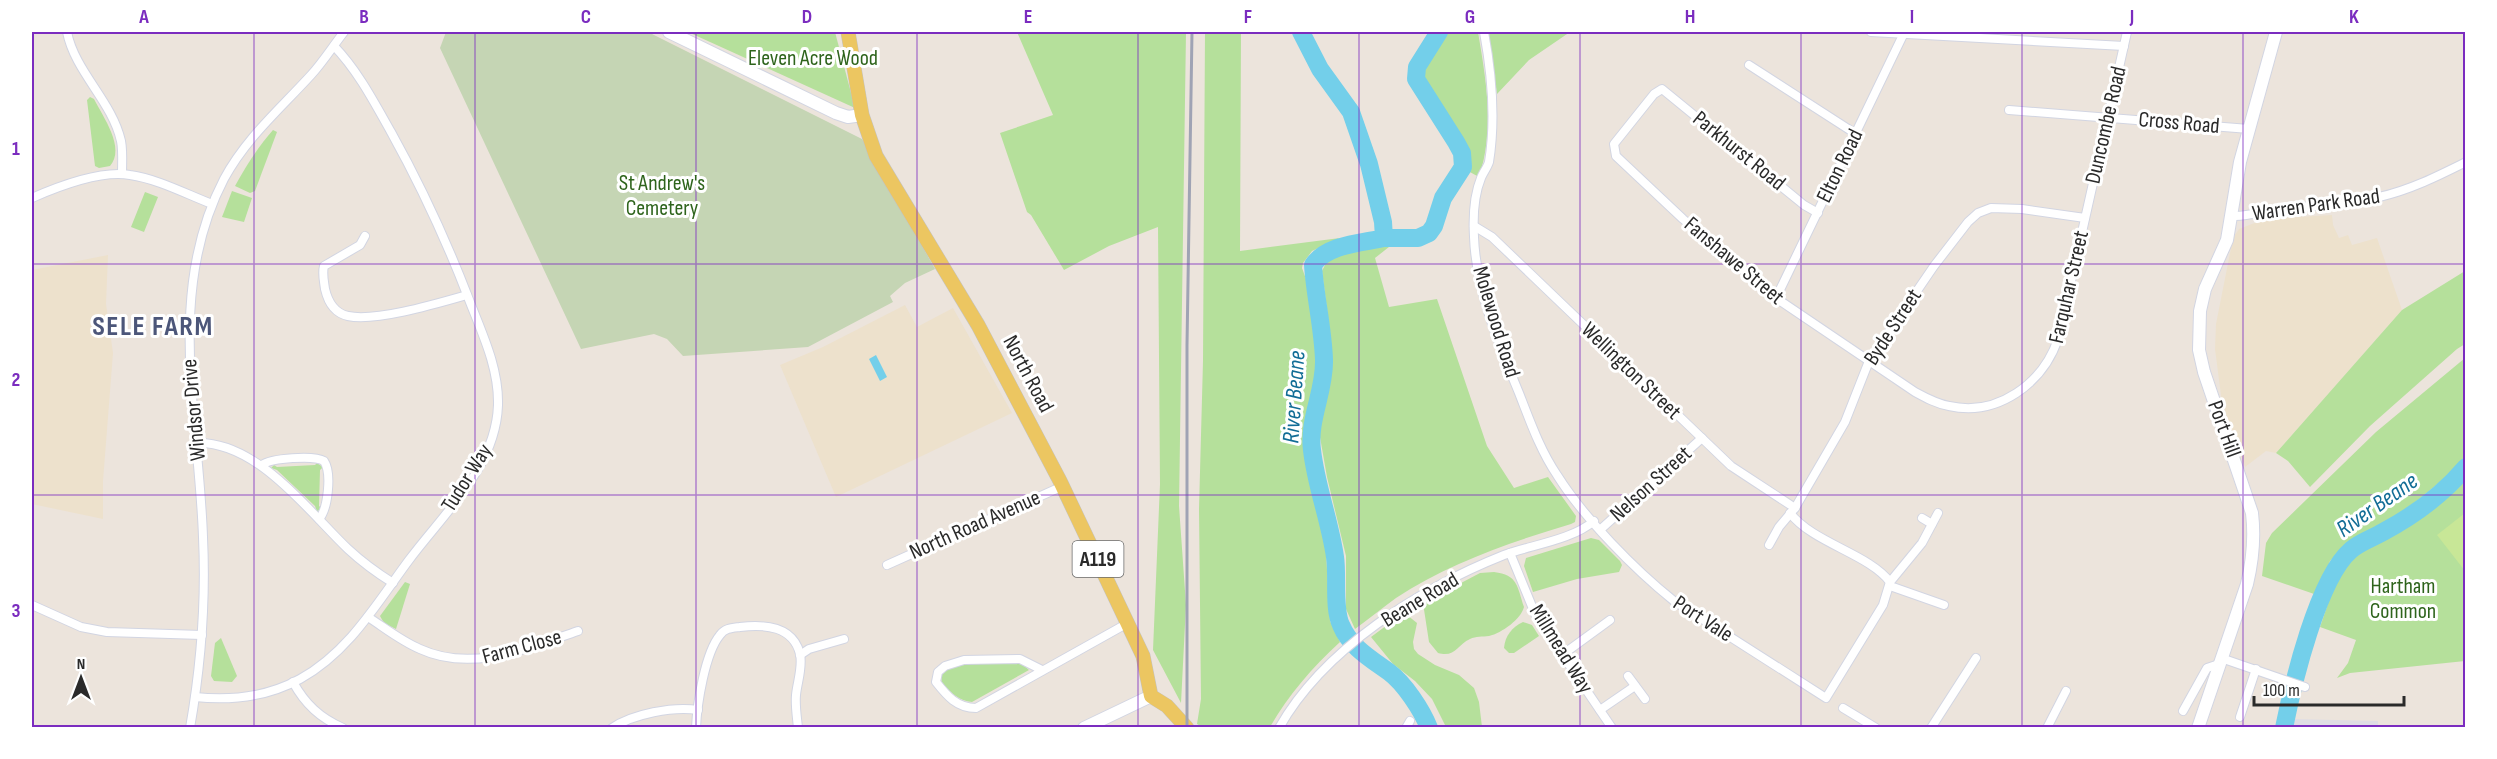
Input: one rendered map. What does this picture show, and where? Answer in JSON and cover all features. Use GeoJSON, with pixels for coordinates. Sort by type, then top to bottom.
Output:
{"type":"FeatureCollection","features":[{"type":"Feature","properties":{"kind":"main road"},"geometry":{"type":"LineString","coordinates":[[669,32],[836,113],[848,117],[862,115]]}},
{"type":"Feature","properties":{"kind":"main road","name":"North Road"},"geometry":{"type":"LineString","coordinates":[[848,32],[862,115],[876,156],[978,325],[1063,486],[1143,656],[1151,696]]}},
{"type":"Feature","properties":{"kind":"main road","name":"Port Hill"},"geometry":{"type":"LineString","coordinates":[[2198,728],[2247,584],[2254,536],[2252,513],[2204,372],[2199,350],[2198,328],[2205,289],[2227,240],[2240,162],[2277,32]]}},
{"type":"Feature","properties":{"kind":"main road"},"geometry":{"type":"LineString","coordinates":[[1084,728],[1151,696],[1167,706],[1187,728]]}},
{"type":"Feature","properties":{"kind":"street"},"geometry":{"type":"LineString","coordinates":[[67,32],[74,53],[115,125],[122,148],[122,174]]}},
{"type":"Feature","properties":{"kind":"street","name":"Windsor Drive"},"geometry":{"type":"LineString","coordinates":[[189,728],[202,635],[204,553],[189,347],[189,304],[194,262],[212,204],[224,178],[245,146],[270,116],[311,75],[344,32]]}},
{"type":"Feature","properties":{"kind":"street","name":"Molewood Road"},"geometry":{"type":"LineString","coordinates":[[1484,32],[1491,88],[1493,135],[1488,166],[1478,187],[1474,226],[1476,257],[1486,302],[1497,338],[1529,418],[1556,475],[1594,521]]}},
{"type":"Feature","properties":{"kind":"street"},"geometry":{"type":"LineString","coordinates":[[1871,32],[2124,46]]}},
{"type":"Feature","properties":{"kind":"street","name":"Duncombe Road"},"geometry":{"type":"LineString","coordinates":[[2085,218],[2127,32]]}},
{"type":"Feature","properties":{"kind":"street","name":"Elton Road"},"geometry":{"type":"LineString","coordinates":[[1776,298],[1904,33]]}},
{"type":"Feature","properties":{"kind":"street","name":"Tudor Way"},"geometry":{"type":"LineString","coordinates":[[195,697],[247,698],[293,682],[315,670],[333,655],[352,638],[474,475],[493,436],[498,403],[493,365],[452,252],[409,165],[358,75],[333,46]]}},
{"type":"Feature","properties":{"kind":"street"},"geometry":{"type":"LineString","coordinates":[[1749,65],[1856,134]]}},
{"type":"Feature","properties":{"kind":"street","name":"Fanshawe Street"},"geometry":{"type":"LineString","coordinates":[[1660,89],[1617,139],[1614,146],[1616,156],[1683,219],[1776,298],[1869,361]]}},
{"type":"Feature","properties":{"kind":"street","name":"Parkhurst Road"},"geometry":{"type":"LineString","coordinates":[[1660,89],[1804,205],[1818,213]]}},
{"type":"Feature","properties":{"kind":"street","name":"Cross Road"},"geometry":{"type":"LineString","coordinates":[[2009,111],[2249,129]]}},
{"type":"Feature","properties":{"kind":"street","name":"Warren Park Road"},"geometry":{"type":"LineString","coordinates":[[2232,216],[2379,198],[2421,183],[2466,162]]}},
{"type":"Feature","properties":{"kind":"street"},"geometry":{"type":"LineString","coordinates":[[32,198],[67,184],[122,174],[141,178],[212,204]]}},
{"type":"Feature","properties":{"kind":"street","name":"Byde Street"},"geometry":{"type":"LineString","coordinates":[[1769,545],[1845,422],[1869,361],[1934,266],[1958,234],[1978,213],[1991,208],[2007,208],[2085,218]]}},
{"type":"Feature","properties":{"kind":"street","name":"Farquhar Street"},"geometry":{"type":"LineString","coordinates":[[1869,361],[1915,392],[1949,406],[1981,407],[2008,398],[2029,385],[2046,367],[2058,339],[2085,218]]}},
{"type":"Feature","properties":{"kind":"street","name":"Wellington Street"},"geometry":{"type":"LineString","coordinates":[[1474,226],[1492,237],[1731,466],[1792,510],[1801,525],[1873,568],[1890,584],[1944,604]]}},
{"type":"Feature","properties":{"kind":"street"},"geometry":{"type":"LineString","coordinates":[[365,236],[360,245],[324,266],[323,279],[327,298],[337,311],[348,316],[377,315],[417,309],[467,295]]}},
{"type":"Feature","properties":{"kind":"street","name":"Nelson Street"},"geometry":{"type":"LineString","coordinates":[[1601,529],[1702,438]]}},
{"type":"Feature","properties":{"kind":"street"},"geometry":{"type":"LineString","coordinates":[[197,443],[212,444],[262,465],[364,563],[393,583]]}},
{"type":"Feature","properties":{"kind":"street"},"geometry":{"type":"LineString","coordinates":[[262,465],[270,461],[315,458],[324,461],[328,472],[325,508],[319,519]]}},
{"type":"Feature","properties":{"kind":"street","name":"North Road Avenue"},"geometry":{"type":"LineString","coordinates":[[886,565],[1063,486]]}},
{"type":"Feature","properties":{"kind":"street"},"geometry":{"type":"LineString","coordinates":[[1890,584],[1913,556],[1938,513]]}},
{"type":"Feature","properties":{"kind":"street"},"geometry":{"type":"LineString","coordinates":[[1922,518],[1932,524]]}},
{"type":"Feature","properties":{"kind":"street","name":"Port Vale"},"geometry":{"type":"LineString","coordinates":[[1594,521],[1641,573],[1674,601],[1826,698],[1876,618],[1890,584]]}},
{"type":"Feature","properties":{"kind":"street","name":"Beane Road"},"geometry":{"type":"LineString","coordinates":[[1279,728],[1301,694],[1318,675],[1343,651],[1371,630],[1446,582],[1510,553],[1574,533],[1594,521]]}},
{"type":"Feature","properties":{"kind":"street","name":"Millmead Way"},"geometry":{"type":"LineString","coordinates":[[1510,553],[1536,616],[1612,728]]}},
{"type":"Feature","properties":{"kind":"street"},"geometry":{"type":"LineString","coordinates":[[32,605],[81,627],[107,632],[202,635]]}},
{"type":"Feature","properties":{"kind":"street","name":"Farm Close"},"geometry":{"type":"LineString","coordinates":[[368,617],[420,649],[459,660],[508,653],[578,632]]}},
{"type":"Feature","properties":{"kind":"street"},"geometry":{"type":"LineString","coordinates":[[1562,655],[1610,620]]}},
{"type":"Feature","properties":{"kind":"street"},"geometry":{"type":"LineString","coordinates":[[1041,670],[1020,659],[964,660],[945,666],[938,672],[936,682],[955,703],[966,708],[976,708],[1128,623]]}},
{"type":"Feature","properties":{"kind":"street"},"geometry":{"type":"LineString","coordinates":[[696,728],[712,647],[726,629],[755,626],[780,629],[795,643],[800,655],[796,699],[798,728]]}},
{"type":"Feature","properties":{"kind":"street"},"geometry":{"type":"LineString","coordinates":[[800,655],[809,649],[844,639]]}},
{"type":"Feature","properties":{"kind":"street"},"geometry":{"type":"LineString","coordinates":[[1930,728],[1976,658]]}},
{"type":"Feature","properties":{"kind":"street"},"geometry":{"type":"LineString","coordinates":[[2183,711],[2207,668],[2220,661],[2256,669],[2305,687]]}},
{"type":"Feature","properties":{"kind":"street"},"geometry":{"type":"LineString","coordinates":[[2240,717],[2256,669]]}},
{"type":"Feature","properties":{"kind":"street","name":"Millmead Way"},"geometry":{"type":"LineString","coordinates":[[1628,676],[1645,699]]}},
{"type":"Feature","properties":{"kind":"street"},"geometry":{"type":"LineString","coordinates":[[293,682],[301,698],[312,709],[343,728]]}},
{"type":"Feature","properties":{"kind":"street","name":"Millmead Way"},"geometry":{"type":"LineString","coordinates":[[1600,710],[1635,686]]}},
{"type":"Feature","properties":{"kind":"street"},"geometry":{"type":"LineString","coordinates":[[2048,728],[2066,691]]}},
{"type":"Feature","properties":{"kind":"street"},"geometry":{"type":"LineString","coordinates":[[612,728],[635,718],[675,708],[698,710]]}},
{"type":"Feature","properties":{"kind":"street"},"geometry":{"type":"LineString","coordinates":[[1843,708],[1876,728]]}},
{"type":"Feature","properties":{"kind":"shaded area"},"geometry":{"type":"Polygon","coordinates":[[[2332,215],[2333,225],[2339,238],[2348,235],[2352,245],[2377,238],[2402,310],[2276,453],[2266,451],[2245,467],[2222,403],[2215,349],[2216,324],[2233,238],[2239,229],[2265,219],[2332,215]]]}},
{"type":"Feature","properties":{"kind":"shaded area"},"geometry":{"type":"Polygon","coordinates":[[[108,255],[106,304],[113,353],[103,481],[103,519],[32,504],[32,270],[108,255]]]}},
{"type":"Feature","properties":{"kind":"shaded area"},"geometry":{"type":"Polygon","coordinates":[[[905,305],[917,327],[953,308],[1012,413],[836,497],[780,365],[823,347],[905,305]]]}},
{"type":"Feature","properties":{"kind":"shaded area"},"geometry":{"type":"Polygon","coordinates":[[[2292,719],[2378,721],[2378,727],[2291,727],[2292,719]]]}},
{"type":"Feature","properties":{"kind":"green space","name":"St Andrew's Cemetery"},"geometry":{"type":"Polygon","coordinates":[[[446,32],[648,32],[862,139],[935,269],[905,283],[890,296],[893,302],[808,347],[683,356],[667,339],[654,334],[581,349],[440,48],[446,32]]]}},
{"type":"Feature","properties":{"kind":"green space","name":"Eleven Acre Wood"},"geometry":{"type":"Polygon","coordinates":[[[688,32],[835,32],[855,108],[688,32]]]}},
{"type":"Feature","properties":{"kind":"green space"},"geometry":{"type":"Polygon","coordinates":[[[1017,32],[1186,32],[1179,506],[1186,605],[1181,703],[1153,650],[1160,484],[1158,227],[1109,246],[1064,270],[1027,212],[1000,133],[1053,115],[1017,32]]]}},
{"type":"Feature","properties":{"kind":"green space"},"geometry":{"type":"Polygon","coordinates":[[[1205,32],[1241,32],[1240,251],[1340,238],[1312,251],[1302,268],[1310,290],[1317,334],[1318,365],[1306,419],[1306,452],[1324,518],[1330,621],[1340,642],[1302,682],[1270,727],[1204,728],[1197,724],[1201,699],[1199,509],[1203,361],[1205,32]]]}},
{"type":"Feature","properties":{"kind":"green space"},"geometry":{"type":"Polygon","coordinates":[[[1445,32],[1478,32],[1488,104],[1487,141],[1479,177],[1468,171],[1468,157],[1463,143],[1456,129],[1428,91],[1421,72],[1424,62],[1445,32]]]}},
{"type":"Feature","properties":{"kind":"green space"},"geometry":{"type":"Polygon","coordinates":[[[1488,32],[1570,32],[1529,60],[1497,94],[1488,32]]]}},
{"type":"Feature","properties":{"kind":"green space"},"geometry":{"type":"Polygon","coordinates":[[[90,97],[94,99],[103,115],[114,142],[116,150],[110,166],[99,168],[95,166],[87,100],[90,97]]]}},
{"type":"Feature","properties":{"kind":"green space"},"geometry":{"type":"Polygon","coordinates":[[[273,130],[277,132],[255,191],[250,193],[235,186],[252,157],[273,130]]]}},
{"type":"Feature","properties":{"kind":"green space"},"geometry":{"type":"Polygon","coordinates":[[[232,191],[252,198],[244,222],[222,217],[232,191]]]}},
{"type":"Feature","properties":{"kind":"green space"},"geometry":{"type":"Polygon","coordinates":[[[145,192],[158,197],[144,232],[131,227],[145,192]]]}},
{"type":"Feature","properties":{"kind":"green space"},"geometry":{"type":"Polygon","coordinates":[[[1394,243],[1375,258],[1389,307],[1437,299],[1487,446],[1514,488],[1548,477],[1576,516],[1575,522],[1571,524],[1503,546],[1437,574],[1396,598],[1355,629],[1346,609],[1346,556],[1327,477],[1317,420],[1329,374],[1330,333],[1322,271],[1327,261],[1343,254],[1394,243]]]}},
{"type":"Feature","properties":{"kind":"green space"},"geometry":{"type":"Polygon","coordinates":[[[2465,271],[2465,344],[2370,426],[2310,487],[2288,461],[2276,453],[2402,310],[2465,271]]]}},
{"type":"Feature","properties":{"kind":"green space"},"geometry":{"type":"Polygon","coordinates":[[[2465,358],[2465,458],[2451,473],[2391,522],[2343,549],[2330,561],[2317,595],[2262,576],[2266,543],[2272,533],[2376,432],[2465,358]]]}},
{"type":"Feature","properties":{"kind":"green space"},"geometry":{"type":"Polygon","coordinates":[[[317,463],[323,467],[320,470],[319,506],[321,508],[317,512],[315,506],[277,470],[271,468],[274,465],[277,467],[317,463]]]}},
{"type":"Feature","properties":{"kind":"green space","name":"Hartham Common"},"geometry":{"type":"Polygon","coordinates":[[[2465,480],[2465,661],[2350,673],[2337,678],[2348,663],[2356,640],[2320,627],[2336,580],[2355,557],[2367,547],[2391,535],[2465,480]]]}},
{"type":"Feature","properties":{"kind":"green space"},"geometry":{"type":"Polygon","coordinates":[[[2465,513],[2465,571],[2437,535],[2465,513]]]}},
{"type":"Feature","properties":{"kind":"green space"},"geometry":{"type":"Polygon","coordinates":[[[1591,538],[1599,540],[1620,561],[1622,565],[1619,572],[1577,579],[1533,592],[1524,566],[1526,558],[1591,538]]]}},
{"type":"Feature","properties":{"kind":"green space"},"geometry":{"type":"Polygon","coordinates":[[[1494,572],[1508,576],[1518,587],[1524,607],[1522,612],[1500,632],[1470,639],[1448,654],[1438,653],[1429,642],[1423,603],[1480,573],[1494,572]]]}},
{"type":"Feature","properties":{"kind":"green space"},"geometry":{"type":"Polygon","coordinates":[[[405,582],[410,584],[396,629],[384,623],[380,616],[405,582]]]}},
{"type":"Feature","properties":{"kind":"green space"},"geometry":{"type":"Polygon","coordinates":[[[1407,615],[1417,623],[1413,642],[1418,654],[1435,665],[1459,675],[1474,688],[1479,702],[1482,727],[1446,727],[1432,699],[1415,681],[1393,664],[1371,637],[1398,617],[1407,615]]]}},
{"type":"Feature","properties":{"kind":"green space"},"geometry":{"type":"Polygon","coordinates":[[[1523,622],[1532,625],[1539,636],[1514,653],[1509,653],[1504,648],[1506,640],[1512,629],[1523,622]]]}},
{"type":"Feature","properties":{"kind":"green space"},"geometry":{"type":"Polygon","coordinates":[[[221,638],[237,676],[232,682],[214,681],[211,676],[215,643],[221,638]]]}},
{"type":"Feature","properties":{"kind":"green space"},"geometry":{"type":"Polygon","coordinates":[[[972,663],[1022,664],[1029,670],[972,702],[959,698],[942,684],[941,675],[955,666],[972,663]]]}},
{"type":"Feature","properties":{"kind":"water"},"geometry":{"type":"Polygon","coordinates":[[[876,355],[887,377],[880,381],[869,359],[876,355]]]}},
{"type":"Feature","properties":{"kind":"waterway","name":"River Beane"},"geometry":{"type":"LineString","coordinates":[[1301,32],[1320,69],[1351,112],[1369,164],[1383,222],[1384,238],[1336,249],[1319,258],[1313,265],[1324,371],[1311,439],[1335,557],[1336,601],[1339,618],[1345,633],[1355,646],[1395,677],[1406,690],[1429,728]]}},
{"type":"Feature","properties":{"kind":"waterway"},"geometry":{"type":"LineString","coordinates":[[1384,238],[1418,238],[1429,233],[1434,226],[1443,198],[1463,167],[1462,153],[1416,79],[1417,67],[1439,32]]}},
{"type":"Feature","properties":{"kind":"waterway","name":"River Beane"},"geometry":{"type":"LineString","coordinates":[[2284,728],[2300,659],[2318,607],[2339,564],[2351,550],[2362,542],[2394,526],[2428,503],[2466,467]]}},
{"type":"Feature","properties":{"kind":"railway"},"geometry":{"type":"LineString","coordinates":[[1187,728],[1187,345],[1192,32]]}},
{"type":"Feature","properties":{"kind":"district","name":"SELE FARM"},"geometry":{"type":"Point","coordinates":[153,326]}}]}
